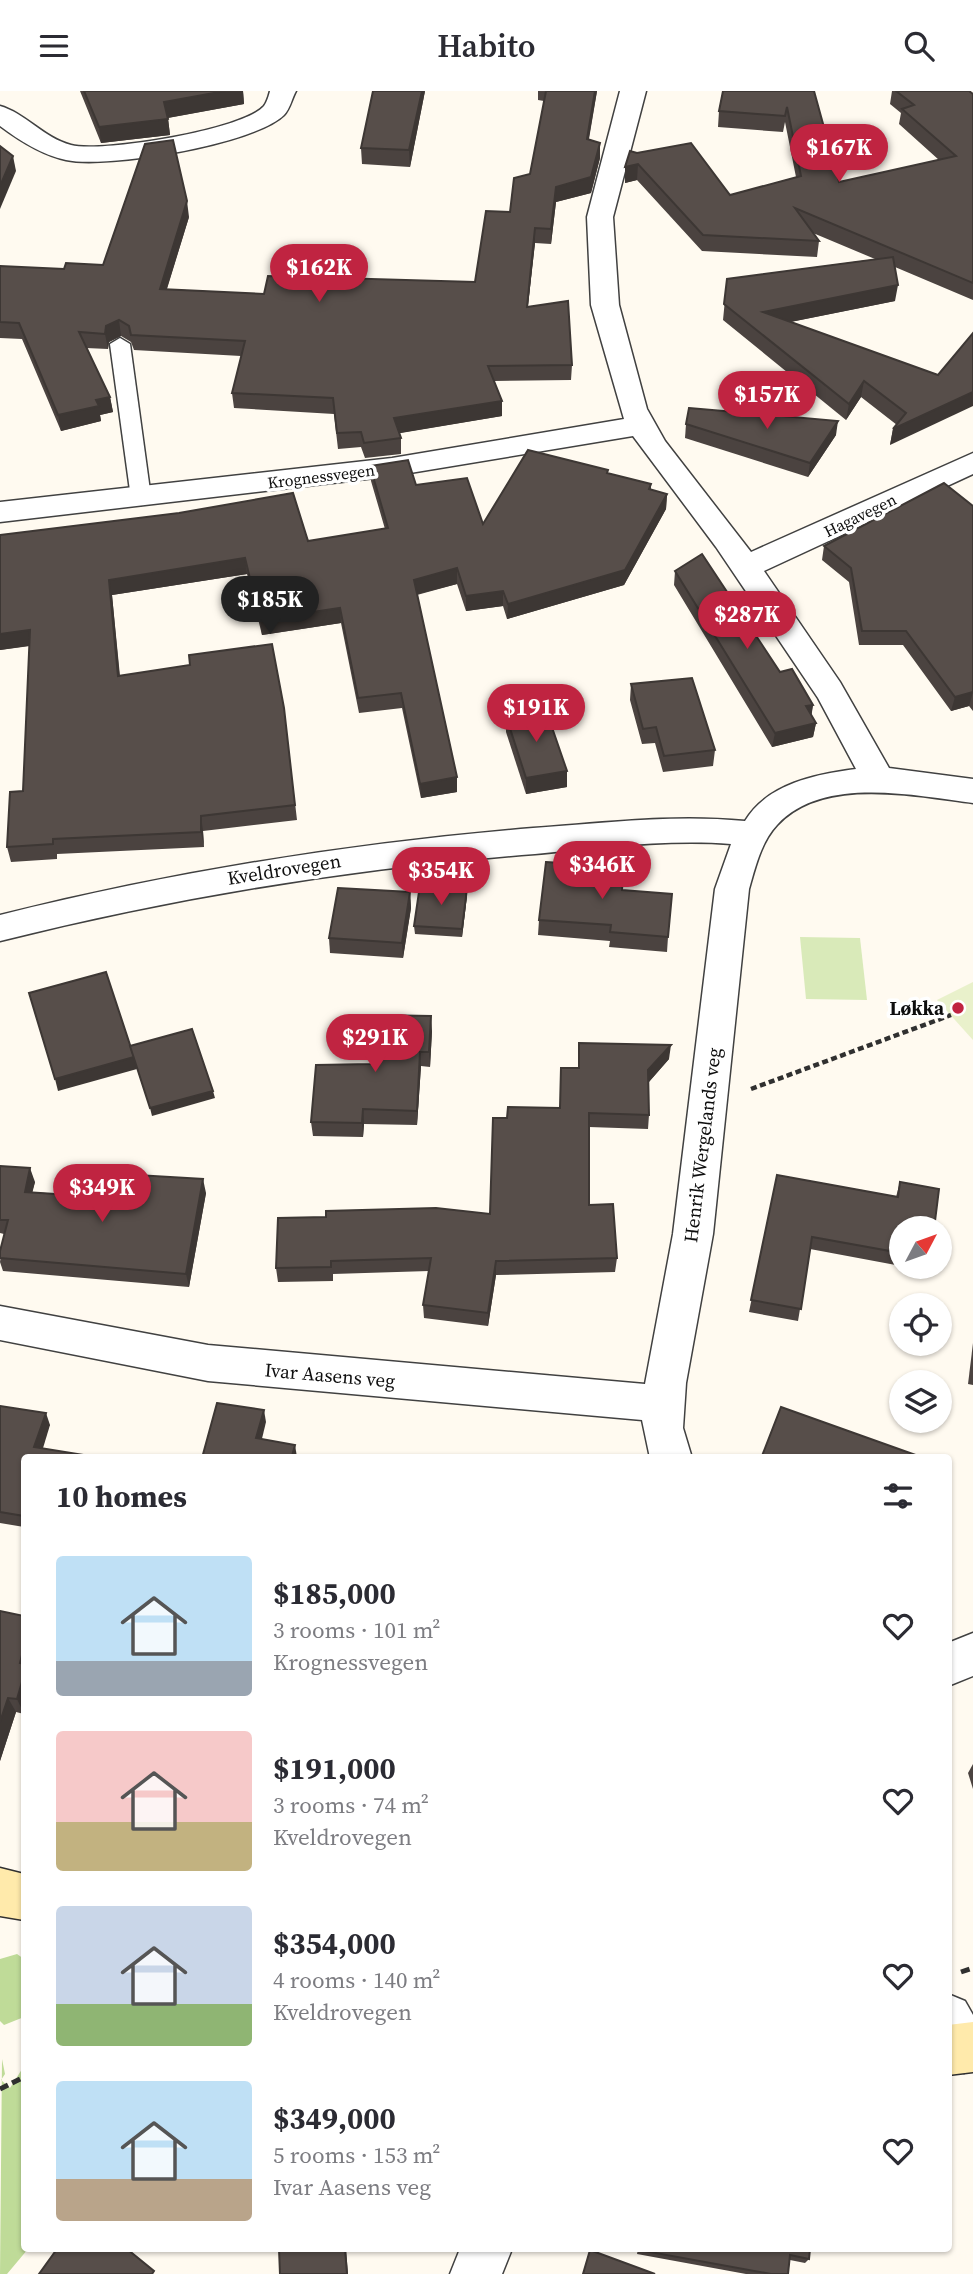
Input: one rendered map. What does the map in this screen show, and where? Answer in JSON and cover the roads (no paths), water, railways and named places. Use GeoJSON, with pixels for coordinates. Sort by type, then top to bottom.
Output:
{"type":"FeatureCollection","features":[{"type":"Feature","properties":{"kind":"street"},"geometry":{"type":"LineString","coordinates":[[0,114],[24,133],[53,148],[81,155],[117,153],[258,121],[275,110],[283,91]]}},
{"type":"Feature","properties":{"kind":"street"},"geometry":{"type":"LineString","coordinates":[[633,91],[600,217],[601,269],[611,335],[640,426],[746,567],[855,733],[877,779]]}},
{"type":"Feature","properties":{"kind":"street","name":"Krognessvegen"},"geometry":{"type":"LineString","coordinates":[[0,513],[392,467],[640,426]]}},
{"type":"Feature","properties":{"kind":"street","name":"Hagavegen"},"geometry":{"type":"LineString","coordinates":[[746,567],[973,462]]}},
{"type":"Feature","properties":{"kind":"street"},"geometry":{"type":"LineString","coordinates":[[753,834],[765,816],[800,793],[832,784],[877,779],[973,790]]}},
{"type":"Feature","properties":{"kind":"street","name":"Kveldrovegen"},"geometry":{"type":"LineString","coordinates":[[0,928],[241,876],[356,857],[658,832],[705,830],[753,834]]}},
{"type":"Feature","properties":{"kind":"street","name":"Henrik Wergelands veg"},"geometry":{"type":"LineString","coordinates":[[670,1454],[662,1429],[664,1404],[693,1234],[732,889],[741,857],[753,834]]}},
{"type":"Feature","properties":{"kind":"street","name":"Ivar Aasens veg"},"geometry":{"type":"LineString","coordinates":[[0,1324],[97,1344],[248,1368],[664,1404]]}},
{"type":"Feature","properties":{"kind":"street"},"geometry":{"type":"LineString","coordinates":[[952,1663],[973,1654]]}},
{"type":"Feature","properties":{"kind":"street"},"geometry":{"type":"LineString","coordinates":[[0,1892],[21,1896]]}},
{"type":"Feature","properties":{"kind":"street"},"geometry":{"type":"LineString","coordinates":[[476,2274],[485,2252]]}},
{"type":"Feature","properties":{"kind":"lane"},"geometry":{"type":"LineString","coordinates":[[120,344],[141,498]]}},
{"type":"Feature","properties":{"kind":"place","name":"Løkka"},"geometry":{"type":"Point","coordinates":[958,1008]}}]}
